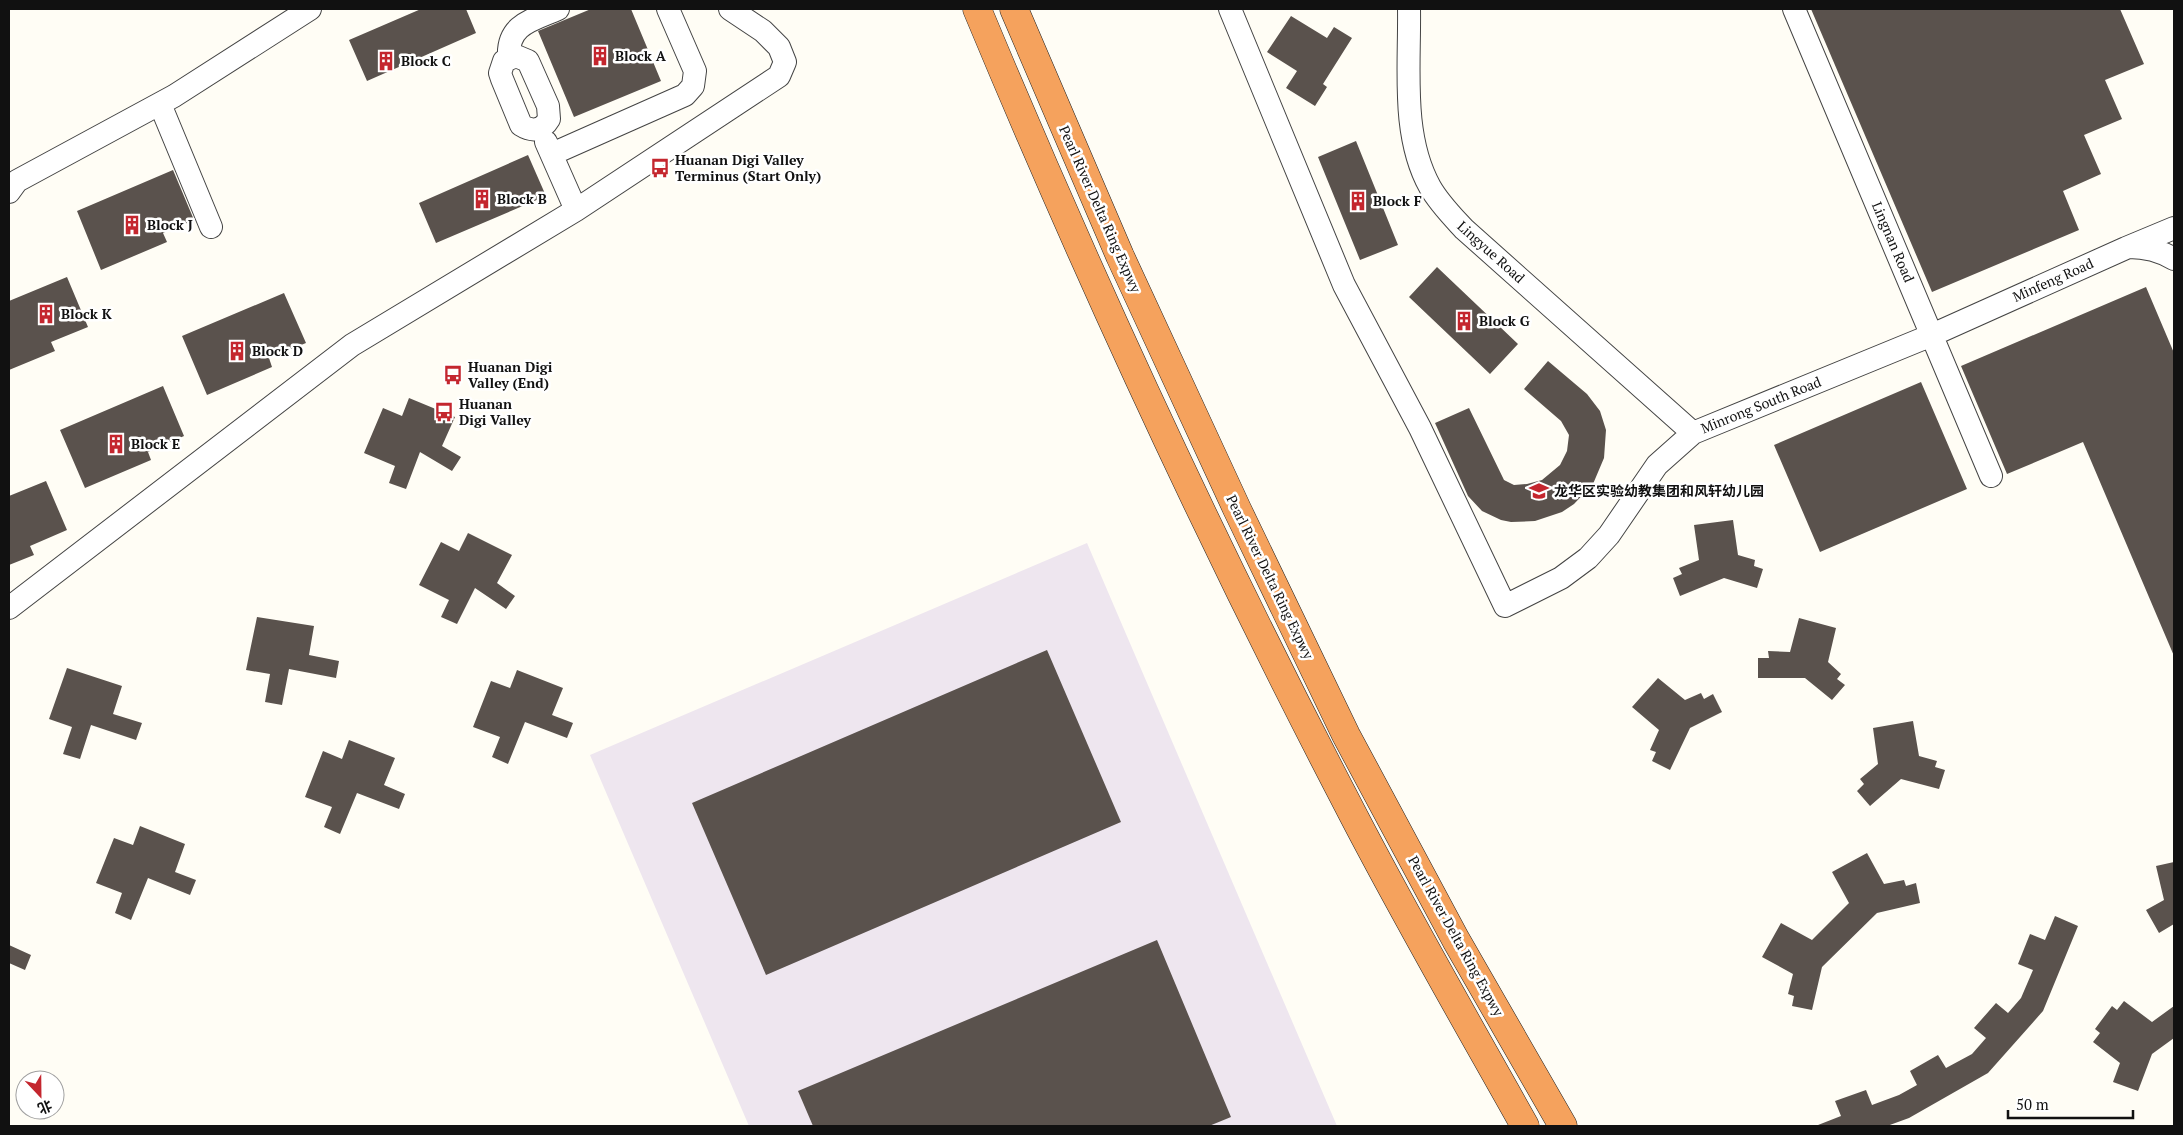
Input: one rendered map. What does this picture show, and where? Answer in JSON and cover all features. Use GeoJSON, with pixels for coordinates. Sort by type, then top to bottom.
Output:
{"type":"FeatureCollection","features":[{"type":"Feature","properties":{"kind":"highway"},"geometry":{"type":"LineString","coordinates":[[977,9],[1116,330],[1227,566],[1348,805],[1525,1126]]}},
{"type":"Feature","properties":{"kind":"highway","name":"Pearl River Delta Ring Expwy"},"geometry":{"type":"LineString","coordinates":[[1014,9],[1120,256],[1241,517],[1346,735],[1456,940],[1563,1126]]}},
{"type":"Feature","properties":{"kind":"street"},"geometry":{"type":"LineString","coordinates":[[9,192],[17,182],[160,104],[234,59],[310,9]]}},
{"type":"Feature","properties":{"kind":"street"},"geometry":{"type":"LineString","coordinates":[[509,57],[508,45],[514,33],[524,24],[558,9]]}},
{"type":"Feature","properties":{"kind":"street"},"geometry":{"type":"LineString","coordinates":[[552,154],[685,95],[693,86],[695,71],[668,9]]}},
{"type":"Feature","properties":{"kind":"street"},"geometry":{"type":"LineString","coordinates":[[9,608],[352,345],[576,210],[779,76],[785,62],[779,47],[763,31],[730,9]]}},
{"type":"Feature","properties":{"kind":"street","name":"Minrong South Road"},"geometry":{"type":"LineString","coordinates":[[1230,9],[1344,286],[1412,412],[1505,606],[1561,578],[1588,558],[1609,535],[1657,465],[1693,433],[1932,335]]}},
{"type":"Feature","properties":{"kind":"street","name":"Lingyue Road"},"geometry":{"type":"LineString","coordinates":[[1409,9],[1412,134],[1418,160],[1430,187],[1445,209],[1464,229],[1693,433]]}},
{"type":"Feature","properties":{"kind":"street","name":"Lingnan Road"},"geometry":{"type":"LineString","coordinates":[[1794,9],[1991,476]]}},
{"type":"Feature","properties":{"kind":"street"},"geometry":{"type":"LineString","coordinates":[[509,57],[523,57],[532,67],[550,112],[546,124],[541,128],[527,129],[521,125],[517,118],[500,73],[504,61],[509,57]]}},
{"type":"Feature","properties":{"kind":"street"},"geometry":{"type":"LineString","coordinates":[[160,104],[211,227]]}},
{"type":"Feature","properties":{"kind":"street"},"geometry":{"type":"LineString","coordinates":[[541,128],[576,210]]}},
{"type":"Feature","properties":{"kind":"street","name":"Minfeng Road"},"geometry":{"type":"LineString","coordinates":[[1932,335],[2174,228]]}},
{"type":"Feature","properties":{"kind":"street"},"geometry":{"type":"LineString","coordinates":[[2126,248],[2143,247],[2159,251],[2174,259]]}},
{"type":"Feature","properties":{"kind":"shaded area"},"geometry":{"type":"Polygon","coordinates":[[[1087,543],[1337,1126],[749,1126],[590,755],[1087,543]]]}},
{"type":"Feature","properties":{"kind":"building","name":"Block C"},"geometry":{"type":"Polygon","coordinates":[[[421,9],[466,9],[476,33],[367,81],[349,40],[421,9]]]}},
{"type":"Feature","properties":{"kind":"building","name":"Block A"},"geometry":{"type":"Polygon","coordinates":[[[591,9],[631,9],[661,81],[574,117],[538,31],[591,9]]]}},
{"type":"Feature","properties":{"kind":"building"},"geometry":{"type":"Polygon","coordinates":[[[1811,9],[2120,9],[2144,64],[2105,80],[2122,119],[2084,135],[2101,174],[2063,191],[2079,230],[1932,292],[1811,9]]]}},
{"type":"Feature","properties":{"kind":"building"},"geometry":{"type":"Polygon","coordinates":[[[1291,16],[1327,38],[1334,27],[1352,38],[1323,84],[1327,87],[1315,106],[1286,88],[1297,71],[1267,52],[1291,16]]]}},
{"type":"Feature","properties":{"kind":"building","name":"Block F"},"geometry":{"type":"Polygon","coordinates":[[[1356,141],[1398,245],[1360,260],[1318,157],[1356,141]]]}},
{"type":"Feature","properties":{"kind":"building","name":"Block B"},"geometry":{"type":"Polygon","coordinates":[[[528,155],[546,196],[436,243],[419,203],[528,155]]]}},
{"type":"Feature","properties":{"kind":"building","name":"Block J"},"geometry":{"type":"Polygon","coordinates":[[[173,170],[194,220],[163,233],[167,242],[101,270],[77,211],[173,170]]]}},
{"type":"Feature","properties":{"kind":"building","name":"Block G"},"geometry":{"type":"Polygon","coordinates":[[[1437,267],[1518,344],[1490,374],[1409,297],[1437,267]]]}},
{"type":"Feature","properties":{"kind":"building","name":"Block K"},"geometry":{"type":"Polygon","coordinates":[[[67,277],[88,327],[51,342],[55,351],[9,370],[9,301],[67,277]]]}},
{"type":"Feature","properties":{"kind":"building"},"geometry":{"type":"Polygon","coordinates":[[[2146,287],[2174,353],[2174,656],[2083,442],[2007,474],[1961,366],[2146,287]]]}},
{"type":"Feature","properties":{"kind":"building","name":"Block D"},"geometry":{"type":"Polygon","coordinates":[[[284,293],[306,343],[269,358],[272,367],[207,395],[182,336],[284,293]]]}},
{"type":"Feature","properties":{"kind":"building"},"geometry":{"type":"Polygon","coordinates":[[[1548,361],[1587,394],[1600,411],[1606,430],[1604,458],[1593,484],[1574,504],[1562,512],[1535,521],[1511,522],[1501,520],[1482,511],[1468,496],[1435,423],[1469,408],[1504,480],[1514,485],[1542,480],[1560,465],[1567,451],[1569,435],[1561,421],[1524,389],[1548,361]]]}},
{"type":"Feature","properties":{"kind":"building"},"geometry":{"type":"Polygon","coordinates":[[[1921,382],[1967,489],[1820,552],[1774,445],[1921,382]]]}},
{"type":"Feature","properties":{"kind":"building","name":"Block E"},"geometry":{"type":"Polygon","coordinates":[[[163,386],[184,436],[148,452],[151,460],[85,488],[60,430],[163,386]]]}},
{"type":"Feature","properties":{"kind":"building"},"geometry":{"type":"Polygon","coordinates":[[[409,398],[455,417],[442,446],[461,457],[452,471],[420,452],[406,489],[389,483],[395,466],[364,453],[383,408],[402,416],[409,398]]]}},
{"type":"Feature","properties":{"kind":"building"},"geometry":{"type":"Polygon","coordinates":[[[46,481],[67,530],[30,546],[34,555],[9,565],[9,496],[46,481]]]}},
{"type":"Feature","properties":{"kind":"building"},"geometry":{"type":"Polygon","coordinates":[[[1733,520],[1738,555],[1755,560],[1754,566],[1763,569],[1757,588],[1724,578],[1680,596],[1673,578],[1682,574],[1679,568],[1699,560],[1694,525],[1733,520]]]}},
{"type":"Feature","properties":{"kind":"building"},"geometry":{"type":"Polygon","coordinates":[[[468,533],[512,555],[497,583],[515,596],[506,609],[475,588],[457,624],[441,617],[449,600],[419,585],[441,542],[459,551],[468,533]]]}},
{"type":"Feature","properties":{"kind":"building"},"geometry":{"type":"Polygon","coordinates":[[[257,617],[314,626],[309,655],[339,661],[336,678],[289,669],[282,705],[265,702],[270,674],[246,670],[257,617]]]}},
{"type":"Feature","properties":{"kind":"building"},"geometry":{"type":"Polygon","coordinates":[[[1799,618],[1836,628],[1828,662],[1841,674],[1837,679],[1845,685],[1832,700],[1805,678],[1758,678],[1758,658],[1769,658],[1768,651],[1790,652],[1799,618]]]}},
{"type":"Feature","properties":{"kind":"building"},"geometry":{"type":"Polygon","coordinates":[[[1047,650],[1121,822],[766,975],[692,803],[1047,650]]]}},
{"type":"Feature","properties":{"kind":"building"},"geometry":{"type":"Polygon","coordinates":[[[67,668],[122,686],[113,714],[142,723],[136,740],[91,725],[80,759],[63,754],[72,727],[49,719],[67,668]]]}},
{"type":"Feature","properties":{"kind":"building"},"geometry":{"type":"Polygon","coordinates":[[[517,670],[563,688],[552,715],[573,723],[567,738],[525,722],[508,764],[492,757],[500,737],[473,727],[491,681],[510,688],[517,670]]]}},
{"type":"Feature","properties":{"kind":"building"},"geometry":{"type":"Polygon","coordinates":[[[1658,678],[1685,700],[1701,693],[1704,699],[1713,694],[1722,712],[1690,728],[1670,770],[1652,761],[1656,752],[1650,750],[1659,730],[1632,707],[1658,678]]]}},
{"type":"Feature","properties":{"kind":"building"},"geometry":{"type":"Polygon","coordinates":[[[1913,721],[1919,756],[1937,761],[1935,767],[1945,770],[1939,789],[1901,779],[1870,806],[1857,791],[1864,784],[1860,779],[1878,764],[1873,728],[1913,721]]]}},
{"type":"Feature","properties":{"kind":"building"},"geometry":{"type":"Polygon","coordinates":[[[349,740],[395,758],[384,785],[405,794],[399,809],[357,793],[340,834],[324,827],[332,807],[305,797],[323,751],[342,759],[349,740]]]}},
{"type":"Feature","properties":{"kind":"building"},"geometry":{"type":"Polygon","coordinates":[[[140,826],[185,844],[175,872],[196,880],[190,895],[148,878],[131,920],[115,913],[122,893],[96,883],[114,838],[133,845],[140,826]]]}},
{"type":"Feature","properties":{"kind":"building"},"geometry":{"type":"Polygon","coordinates":[[[1867,853],[1884,884],[1904,880],[1906,886],[1916,883],[1920,903],[1877,913],[1822,967],[1812,1010],[1792,1006],[1794,996],[1788,994],[1793,974],[1762,957],[1781,923],[1812,940],[1849,903],[1832,872],[1867,853]]]}},
{"type":"Feature","properties":{"kind":"building"},"geometry":{"type":"Polygon","coordinates":[[[2174,862],[2174,924],[2159,933],[2146,910],[2164,900],[2156,866],[2174,862]]]}},
{"type":"Feature","properties":{"kind":"building"},"geometry":{"type":"Polygon","coordinates":[[[2055,916],[2078,926],[2043,1011],[1988,1073],[1909,1118],[1887,1126],[1818,1126],[1841,1116],[1835,1101],[1866,1090],[1872,1105],[1899,1095],[1917,1085],[1910,1071],[1938,1055],[1946,1068],[1972,1054],[1986,1038],[1974,1028],[1996,1003],[2008,1013],[2021,998],[2033,970],[2018,964],[2030,934],[2045,940],[2055,916]]]}},
{"type":"Feature","properties":{"kind":"building"},"geometry":{"type":"Polygon","coordinates":[[[1157,940],[1231,1117],[1209,1126],[813,1126],[798,1091],[1157,940]]]}},
{"type":"Feature","properties":{"kind":"building"},"geometry":{"type":"Polygon","coordinates":[[[9,945],[31,955],[25,970],[9,963],[9,945]]]}},
{"type":"Feature","properties":{"kind":"building"},"geometry":{"type":"Polygon","coordinates":[[[2124,1001],[2152,1022],[2174,1006],[2174,1038],[2152,1054],[2138,1091],[2113,1082],[2120,1063],[2093,1042],[2100,1033],[2095,1029],[2112,1006],[2117,1010],[2124,1001]]]}},
{"type":"Feature","properties":{"kind":"place","name":"Block A"},"geometry":{"type":"Point","coordinates":[600,56]}},
{"type":"Feature","properties":{"kind":"place","name":"Block C"},"geometry":{"type":"Point","coordinates":[386,61]}},
{"type":"Feature","properties":{"kind":"place","name":"Huanan Digi Valley Terminus (Start Only)"},"geometry":{"type":"Point","coordinates":[660,168]}},
{"type":"Feature","properties":{"kind":"place","name":"Block B"},"geometry":{"type":"Point","coordinates":[482,199]}},
{"type":"Feature","properties":{"kind":"place","name":"Block F"},"geometry":{"type":"Point","coordinates":[1358,201]}},
{"type":"Feature","properties":{"kind":"place","name":"Block J"},"geometry":{"type":"Point","coordinates":[132,225]}},
{"type":"Feature","properties":{"kind":"place","name":"Block K"},"geometry":{"type":"Point","coordinates":[46,314]}},
{"type":"Feature","properties":{"kind":"place","name":"Block G"},"geometry":{"type":"Point","coordinates":[1464,321]}},
{"type":"Feature","properties":{"kind":"place","name":"Block D"},"geometry":{"type":"Point","coordinates":[237,351]}},
{"type":"Feature","properties":{"kind":"place","name":"Huanan Digi Valley (End)"},"geometry":{"type":"Point","coordinates":[453,375]}},
{"type":"Feature","properties":{"kind":"place","name":"Huanan Digi Valley"},"geometry":{"type":"Point","coordinates":[444,412]}},
{"type":"Feature","properties":{"kind":"place","name":"Block E"},"geometry":{"type":"Point","coordinates":[116,444]}},
{"type":"Feature","properties":{"kind":"place","name":"龙华区实验幼教集团和风轩幼儿园"},"geometry":{"type":"Point","coordinates":[1539,491]}}]}
